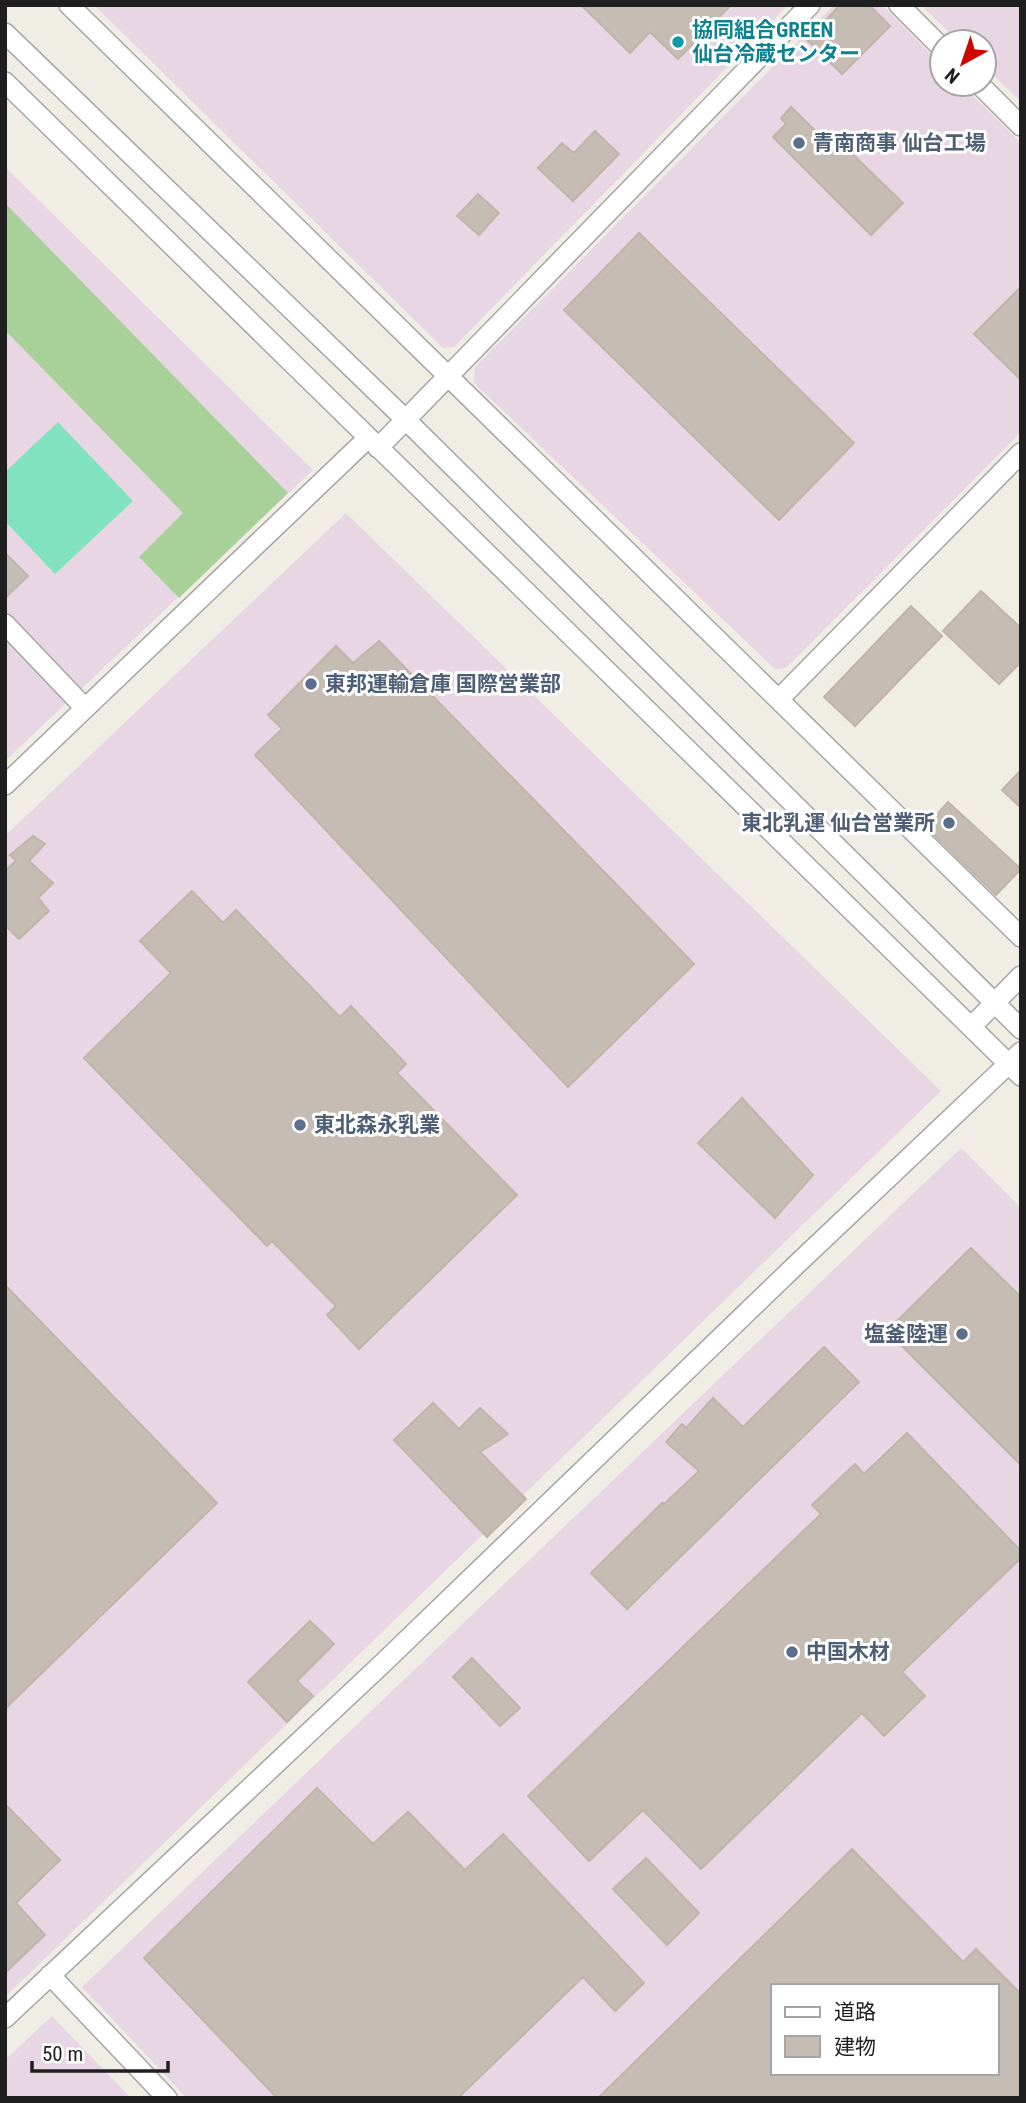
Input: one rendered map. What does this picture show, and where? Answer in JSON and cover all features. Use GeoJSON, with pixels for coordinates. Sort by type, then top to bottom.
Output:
{"type":"FeatureCollection","features":[{"type":"Feature","properties":{"kind":"street"},"geometry":{"type":"LineString","coordinates":[[69,5],[1021,937]]}},
{"type":"Feature","properties":{"kind":"street"},"geometry":{"type":"LineString","coordinates":[[5,785],[373,443],[405,419],[810,5]]}},
{"type":"Feature","properties":{"kind":"street"},"geometry":{"type":"LineString","coordinates":[[899,5],[928,34]]}},
{"type":"Feature","properties":{"kind":"street"},"geometry":{"type":"LineString","coordinates":[[5,33],[405,419],[1021,1029]]}},
{"type":"Feature","properties":{"kind":"street"},"geometry":{"type":"LineString","coordinates":[[5,82],[971,1027],[1017,1064],[786,1274],[391,1655],[5,2018]]}},
{"type":"Feature","properties":{"kind":"street"},"geometry":{"type":"LineString","coordinates":[[993,98],[1021,126]]}},
{"type":"Feature","properties":{"kind":"street"},"geometry":{"type":"LineString","coordinates":[[779,699],[1021,453]]}},
{"type":"Feature","properties":{"kind":"street"},"geometry":{"type":"LineString","coordinates":[[5,624],[85,708]]}},
{"type":"Feature","properties":{"kind":"street"},"geometry":{"type":"LineString","coordinates":[[971,1027],[1021,976]]}},
{"type":"Feature","properties":{"kind":"street"},"geometry":{"type":"LineString","coordinates":[[50,1975],[167,2098]]}},
{"type":"Feature","properties":{"kind":"shaded area"},"geometry":{"type":"Polygon","coordinates":[[[94,5],[788,5],[454,347],[443,348],[94,5]]]}},
{"type":"Feature","properties":{"kind":"shaded area"},"geometry":{"type":"Polygon","coordinates":[[[834,5],[882,5],[928,51],[928,98],[975,98],[1021,143],[1021,432],[786,668],[775,669],[474,383],[475,367],[834,5]]]}},
{"type":"Feature","properties":{"kind":"shaded area"},"geometry":{"type":"Polygon","coordinates":[[[921,5],[1021,5],[1021,102],[998,80],[998,28],[945,28],[921,5]]]}},
{"type":"Feature","properties":{"kind":"shaded area"},"geometry":{"type":"Polygon","coordinates":[[[5,167],[313,470],[5,761],[5,167]]]}},
{"type":"Feature","properties":{"kind":"shaded area"},"geometry":{"type":"Polygon","coordinates":[[[346,513],[941,1091],[5,1997],[5,836],[346,513]]]}},
{"type":"Feature","properties":{"kind":"shaded area"},"geometry":{"type":"Polygon","coordinates":[[[961,1148],[1021,1208],[1021,2098],[187,2098],[82,1987],[961,1148]]]}},
{"type":"Feature","properties":{"kind":"shaded area"},"geometry":{"type":"Polygon","coordinates":[[[52,2016],[131,2098],[5,2098],[5,2060],[52,2016]]]}},
{"type":"Feature","properties":{"kind":"green space"},"geometry":{"type":"Polygon","coordinates":[[[5,203],[288,493],[179,598],[139,557],[183,513],[5,330],[5,203]]]}},
{"type":"Feature","properties":{"kind":"green space"},"geometry":{"type":"Polygon","coordinates":[[[58,422],[133,501],[55,574],[5,521],[5,472],[58,422]]]}},
{"type":"Feature","properties":{"kind":"building","name":"協同組合GREEN 仙台冷蔵センター"},"geometry":{"type":"Polygon","coordinates":[[[581,5],[731,5],[678,59],[650,32],[630,53],[581,5]]]}},
{"type":"Feature","properties":{"kind":"building"},"geometry":{"type":"Polygon","coordinates":[[[840,5],[869,5],[890,26],[842,74],[807,40],[840,5]]]}},
{"type":"Feature","properties":{"kind":"building"},"geometry":{"type":"Polygon","coordinates":[[[791,107],[834,149],[840,142],[903,203],[871,235],[773,137],[786,124],[781,118],[791,107]]]}},
{"type":"Feature","properties":{"kind":"building"},"geometry":{"type":"Polygon","coordinates":[[[595,131],[619,154],[573,201],[538,168],[562,143],[574,153],[595,131]]]}},
{"type":"Feature","properties":{"kind":"building"},"geometry":{"type":"Polygon","coordinates":[[[478,194],[499,213],[479,235],[457,216],[478,194]]]}},
{"type":"Feature","properties":{"kind":"building"},"geometry":{"type":"Polygon","coordinates":[[[639,233],[854,443],[779,520],[564,310],[639,233]]]}},
{"type":"Feature","properties":{"kind":"building"},"geometry":{"type":"Polygon","coordinates":[[[1021,287],[1021,380],[974,334],[1021,287]]]}},
{"type":"Feature","properties":{"kind":"building"},"geometry":{"type":"Polygon","coordinates":[[[5,553],[28,576],[5,598],[5,553]]]}},
{"type":"Feature","properties":{"kind":"building"},"geometry":{"type":"Polygon","coordinates":[[[981,591],[1021,628],[1021,662],[999,684],[943,631],[981,591]]]}},
{"type":"Feature","properties":{"kind":"building"},"geometry":{"type":"Polygon","coordinates":[[[911,606],[942,636],[855,726],[824,697],[911,606]]]}},
{"type":"Feature","properties":{"kind":"building"},"geometry":{"type":"Polygon","coordinates":[[[379,641],[694,964],[568,1087],[255,755],[282,729],[268,715],[336,646],[353,663],[379,641]]]}},
{"type":"Feature","properties":{"kind":"building"},"geometry":{"type":"Polygon","coordinates":[[[1021,770],[1021,808],[1002,790],[1021,770]]]}},
{"type":"Feature","properties":{"kind":"building"},"geometry":{"type":"Polygon","coordinates":[[[948,802],[1021,869],[996,895],[926,827],[948,802]]]}},
{"type":"Feature","properties":{"kind":"building"},"geometry":{"type":"Polygon","coordinates":[[[33,836],[45,844],[29,861],[53,883],[38,898],[49,911],[19,939],[5,925],[5,871],[16,861],[10,855],[33,836]]]}},
{"type":"Feature","properties":{"kind":"building"},"geometry":{"type":"Polygon","coordinates":[[[192,891],[223,923],[236,910],[340,1017],[351,1006],[406,1064],[397,1073],[517,1195],[359,1349],[327,1315],[336,1306],[272,1241],[267,1246],[84,1058],[171,973],[140,941],[192,891]]]}},
{"type":"Feature","properties":{"kind":"building"},"geometry":{"type":"Polygon","coordinates":[[[742,1098],[813,1175],[775,1218],[698,1143],[742,1098]]]}},
{"type":"Feature","properties":{"kind":"building"},"geometry":{"type":"Polygon","coordinates":[[[971,1248],[1021,1297],[1021,1465],[887,1331],[971,1248]]]}},
{"type":"Feature","properties":{"kind":"building"},"geometry":{"type":"Polygon","coordinates":[[[5,1285],[217,1503],[5,1709],[5,1285]]]}},
{"type":"Feature","properties":{"kind":"building"},"geometry":{"type":"Polygon","coordinates":[[[824,1347],[859,1382],[627,1609],[591,1573],[662,1503],[699,1471],[666,1442],[682,1424],[686,1428],[713,1398],[743,1427],[824,1347]]]}},
{"type":"Feature","properties":{"kind":"building"},"geometry":{"type":"Polygon","coordinates":[[[433,1403],[459,1429],[480,1408],[508,1434],[480,1452],[526,1499],[487,1537],[394,1440],[433,1403]]]}},
{"type":"Feature","properties":{"kind":"building"},"geometry":{"type":"Polygon","coordinates":[[[907,1433],[1021,1551],[1021,1558],[902,1672],[925,1696],[884,1736],[862,1713],[701,1869],[643,1810],[589,1861],[528,1796],[821,1514],[812,1505],[855,1464],[864,1474],[907,1433]]]}},
{"type":"Feature","properties":{"kind":"building"},"geometry":{"type":"Polygon","coordinates":[[[310,1621],[334,1644],[297,1681],[313,1696],[287,1722],[248,1682],[310,1621]]]}},
{"type":"Feature","properties":{"kind":"building"},"geometry":{"type":"Polygon","coordinates":[[[472,1658],[520,1708],[500,1726],[453,1677],[472,1658]]]}},
{"type":"Feature","properties":{"kind":"building"},"geometry":{"type":"Polygon","coordinates":[[[317,1788],[373,1844],[408,1812],[465,1870],[503,1834],[644,1983],[615,2011],[583,1977],[458,2098],[277,2098],[144,1958],[317,1788]]]}},
{"type":"Feature","properties":{"kind":"building"},"geometry":{"type":"Polygon","coordinates":[[[5,1804],[60,1860],[16,1903],[45,1935],[5,1973],[5,1804]]]}},
{"type":"Feature","properties":{"kind":"building"},"geometry":{"type":"Polygon","coordinates":[[[852,1849],[963,1962],[976,1949],[1021,1994],[1021,2098],[598,2098],[852,1849]]]}},
{"type":"Feature","properties":{"kind":"building"},"geometry":{"type":"Polygon","coordinates":[[[646,1858],[699,1913],[667,1945],[613,1889],[646,1858]]]}},
{"type":"Feature","properties":{"kind":"place","name":"協同組合GREEN 仙台冷蔵センター"},"geometry":{"type":"Point","coordinates":[678,42]}},
{"type":"Feature","properties":{"kind":"place","name":"青南商事 仙台工場"},"geometry":{"type":"Point","coordinates":[799,143]}},
{"type":"Feature","properties":{"kind":"place","name":"東邦運輸倉庫 国際営業部"},"geometry":{"type":"Point","coordinates":[311,684]}},
{"type":"Feature","properties":{"kind":"place","name":"東北乳運 仙台営業所"},"geometry":{"type":"Point","coordinates":[949,823]}},
{"type":"Feature","properties":{"kind":"place","name":"東北森永乳業"},"geometry":{"type":"Point","coordinates":[300,1125]}},
{"type":"Feature","properties":{"kind":"place","name":"塩釜陸運"},"geometry":{"type":"Point","coordinates":[962,1334]}},
{"type":"Feature","properties":{"kind":"place","name":"中国木材"},"geometry":{"type":"Point","coordinates":[792,1652]}}]}
